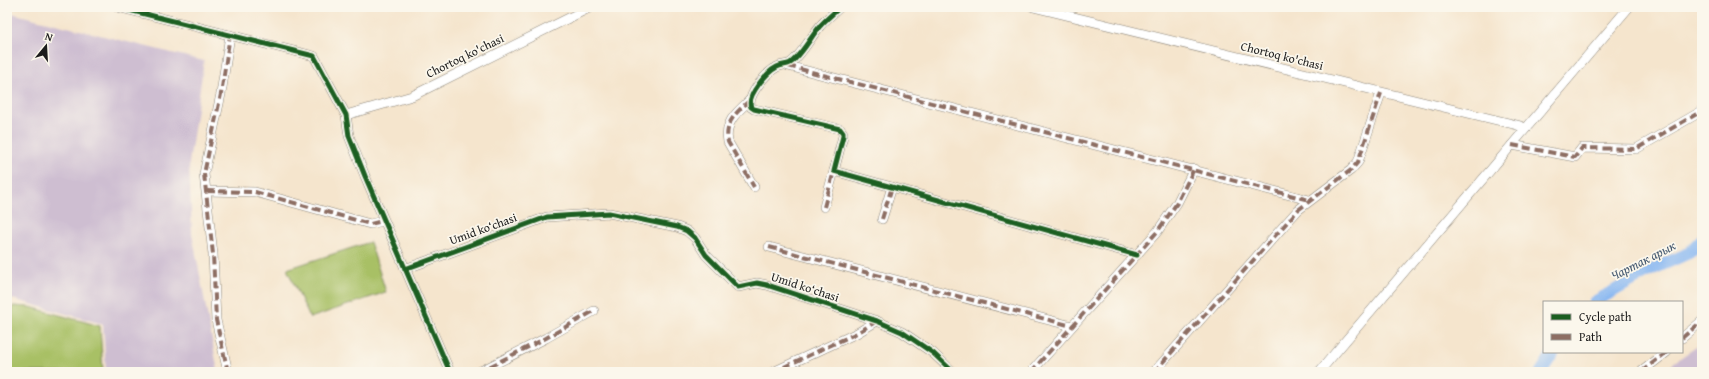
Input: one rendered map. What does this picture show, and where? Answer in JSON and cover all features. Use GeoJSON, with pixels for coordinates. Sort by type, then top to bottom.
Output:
{"type":"FeatureCollection","features":[{"type":"Feature","properties":{"kind":"street"},"geometry":{"type":"LineString","coordinates":[[117,7],[314,56],[346,114],[349,136],[383,221],[450,372]]}},
{"type":"Feature","properties":{"kind":"street","name":"Chortoq ko'chasi"},"geometry":{"type":"LineString","coordinates":[[346,114],[412,96],[591,7]]}},
{"type":"Feature","properties":{"kind":"street"},"geometry":{"type":"LineString","coordinates":[[788,66],[796,58],[821,24],[840,7]]}},
{"type":"Feature","properties":{"kind":"street","name":"Chortoq ko'chasi"},"geometry":{"type":"LineString","coordinates":[[1033,7],[1526,128]]}},
{"type":"Feature","properties":{"kind":"street"},"geometry":{"type":"LineString","coordinates":[[1319,372],[1629,7]]}},
{"type":"Feature","properties":{"kind":"street"},"geometry":{"type":"LineString","coordinates":[[228,372],[216,320],[213,254],[204,174],[221,94],[230,34]]}},
{"type":"Feature","properties":{"kind":"street"},"geometry":{"type":"LineString","coordinates":[[824,207],[844,136],[840,129],[754,109],[750,104],[752,93],[774,69],[779,66],[788,66],[1194,169],[1309,200]]}},
{"type":"Feature","properties":{"kind":"street"},"geometry":{"type":"LineString","coordinates":[[1154,372],[1298,210],[1309,200],[1351,170],[1358,162],[1381,93]]}},
{"type":"Feature","properties":{"kind":"street"},"geometry":{"type":"LineString","coordinates":[[750,100],[730,119],[726,134],[728,142],[754,187]]}},
{"type":"Feature","properties":{"kind":"street"},"geometry":{"type":"LineString","coordinates":[[1512,145],[1575,157],[1582,148],[1636,150],[1702,111]]}},
{"type":"Feature","properties":{"kind":"street"},"geometry":{"type":"LineString","coordinates":[[1031,372],[1157,232],[1177,203],[1194,169]]}},
{"type":"Feature","properties":{"kind":"street"},"geometry":{"type":"LineString","coordinates":[[834,171],[1137,255]]}},
{"type":"Feature","properties":{"kind":"street"},"geometry":{"type":"LineString","coordinates":[[882,219],[892,187]]}},
{"type":"Feature","properties":{"kind":"street"},"geometry":{"type":"LineString","coordinates":[[207,191],[255,192],[370,224],[383,221]]}},
{"type":"Feature","properties":{"kind":"street","name":"Umid ko‘chasi"},"geometry":{"type":"LineString","coordinates":[[405,269],[547,217],[609,213],[677,227],[687,231],[706,255],[738,287],[757,283],[767,285],[877,321],[902,332],[933,353],[953,372]]}},
{"type":"Feature","properties":{"kind":"street"},"geometry":{"type":"LineString","coordinates":[[769,247],[1072,326]]}},
{"type":"Feature","properties":{"kind":"street"},"geometry":{"type":"LineString","coordinates":[[479,372],[546,338],[594,311]]}},
{"type":"Feature","properties":{"kind":"street"},"geometry":{"type":"LineString","coordinates":[[773,372],[857,333],[877,321]]}},
{"type":"Feature","properties":{"kind":"street"},"geometry":{"type":"LineString","coordinates":[[1683,337],[1702,321]]}},
{"type":"Feature","properties":{"kind":"street"},"geometry":{"type":"LineString","coordinates":[[1641,372],[1666,353]]}},
{"type":"Feature","properties":{"kind":"shaded area"},"geometry":{"type":"Polygon","coordinates":[[[7,12],[204,61],[189,163],[192,233],[218,372],[106,372],[103,324],[9,298],[7,305],[7,12]]]}},
{"type":"Feature","properties":{"kind":"shaded area"},"geometry":{"type":"Polygon","coordinates":[[[1702,343],[1702,372],[1660,372],[1702,343]]]}},
{"type":"Feature","properties":{"kind":"green space"},"geometry":{"type":"Polygon","coordinates":[[[370,242],[386,292],[310,318],[287,269],[370,242]]]}},
{"type":"Feature","properties":{"kind":"green space"},"geometry":{"type":"Polygon","coordinates":[[[13,306],[30,307],[100,326],[103,372],[7,372],[7,339],[13,306]]]}},
{"type":"Feature","properties":{"kind":"waterway","name":"Чартак арык"},"geometry":{"type":"LineString","coordinates":[[1596,301],[1653,269],[1689,253],[1702,240]]}},
{"type":"Feature","properties":{"kind":"waterway","name":"Чартак арык"},"geometry":{"type":"LineString","coordinates":[[1541,372],[1553,353]]}},
{"type":"Feature","properties":{"kind":"marked path"},"geometry":{"type":"LineString","coordinates":[[228,372],[216,320],[213,254],[204,174],[221,94],[230,35]]}},
{"type":"Feature","properties":{"kind":"marked path"},"geometry":{"type":"LineString","coordinates":[[788,66],[1309,200]]}},
{"type":"Feature","properties":{"kind":"marked path"},"geometry":{"type":"LineString","coordinates":[[1154,372],[1298,210],[1351,170],[1358,162],[1381,93]]}},
{"type":"Feature","properties":{"kind":"marked path"},"geometry":{"type":"LineString","coordinates":[[750,100],[736,113],[730,123],[727,135],[728,142],[754,187]]}},
{"type":"Feature","properties":{"kind":"marked path"},"geometry":{"type":"LineString","coordinates":[[1512,145],[1575,157],[1582,148],[1636,149],[1702,111]]}},
{"type":"Feature","properties":{"kind":"marked path"},"geometry":{"type":"LineString","coordinates":[[1031,372],[1157,232],[1177,203],[1194,169]]}},
{"type":"Feature","properties":{"kind":"marked path"},"geometry":{"type":"LineString","coordinates":[[824,207],[834,171]]}},
{"type":"Feature","properties":{"kind":"marked path"},"geometry":{"type":"LineString","coordinates":[[882,219],[892,187]]}},
{"type":"Feature","properties":{"kind":"marked path"},"geometry":{"type":"LineString","coordinates":[[207,191],[255,192],[370,224],[383,221]]}},
{"type":"Feature","properties":{"kind":"marked path"},"geometry":{"type":"LineString","coordinates":[[769,247],[1072,326]]}},
{"type":"Feature","properties":{"kind":"marked path"},"geometry":{"type":"LineString","coordinates":[[479,372],[546,338],[594,311]]}},
{"type":"Feature","properties":{"kind":"marked path"},"geometry":{"type":"LineString","coordinates":[[773,372],[857,333],[877,321]]}},
{"type":"Feature","properties":{"kind":"marked path"},"geometry":{"type":"LineString","coordinates":[[1683,337],[1702,321]]}},
{"type":"Feature","properties":{"kind":"marked path"},"geometry":{"type":"LineString","coordinates":[[1641,372],[1666,353]]}},
{"type":"Feature","properties":{"kind":"cycle path"},"geometry":{"type":"LineString","coordinates":[[117,7],[314,56],[346,115],[349,136],[365,176],[450,372]]}},
{"type":"Feature","properties":{"kind":"cycle path"},"geometry":{"type":"LineString","coordinates":[[840,7],[820,26],[793,61],[777,67],[763,79],[754,91],[750,102],[751,107],[754,109],[840,129],[843,136],[834,171],[1137,255]]}},
{"type":"Feature","properties":{"kind":"cycle path"},"geometry":{"type":"LineString","coordinates":[[405,269],[547,217],[609,213],[677,227],[687,231],[695,238],[706,255],[738,287],[757,283],[767,285],[877,321],[902,332],[933,353],[953,372]]}}]}
